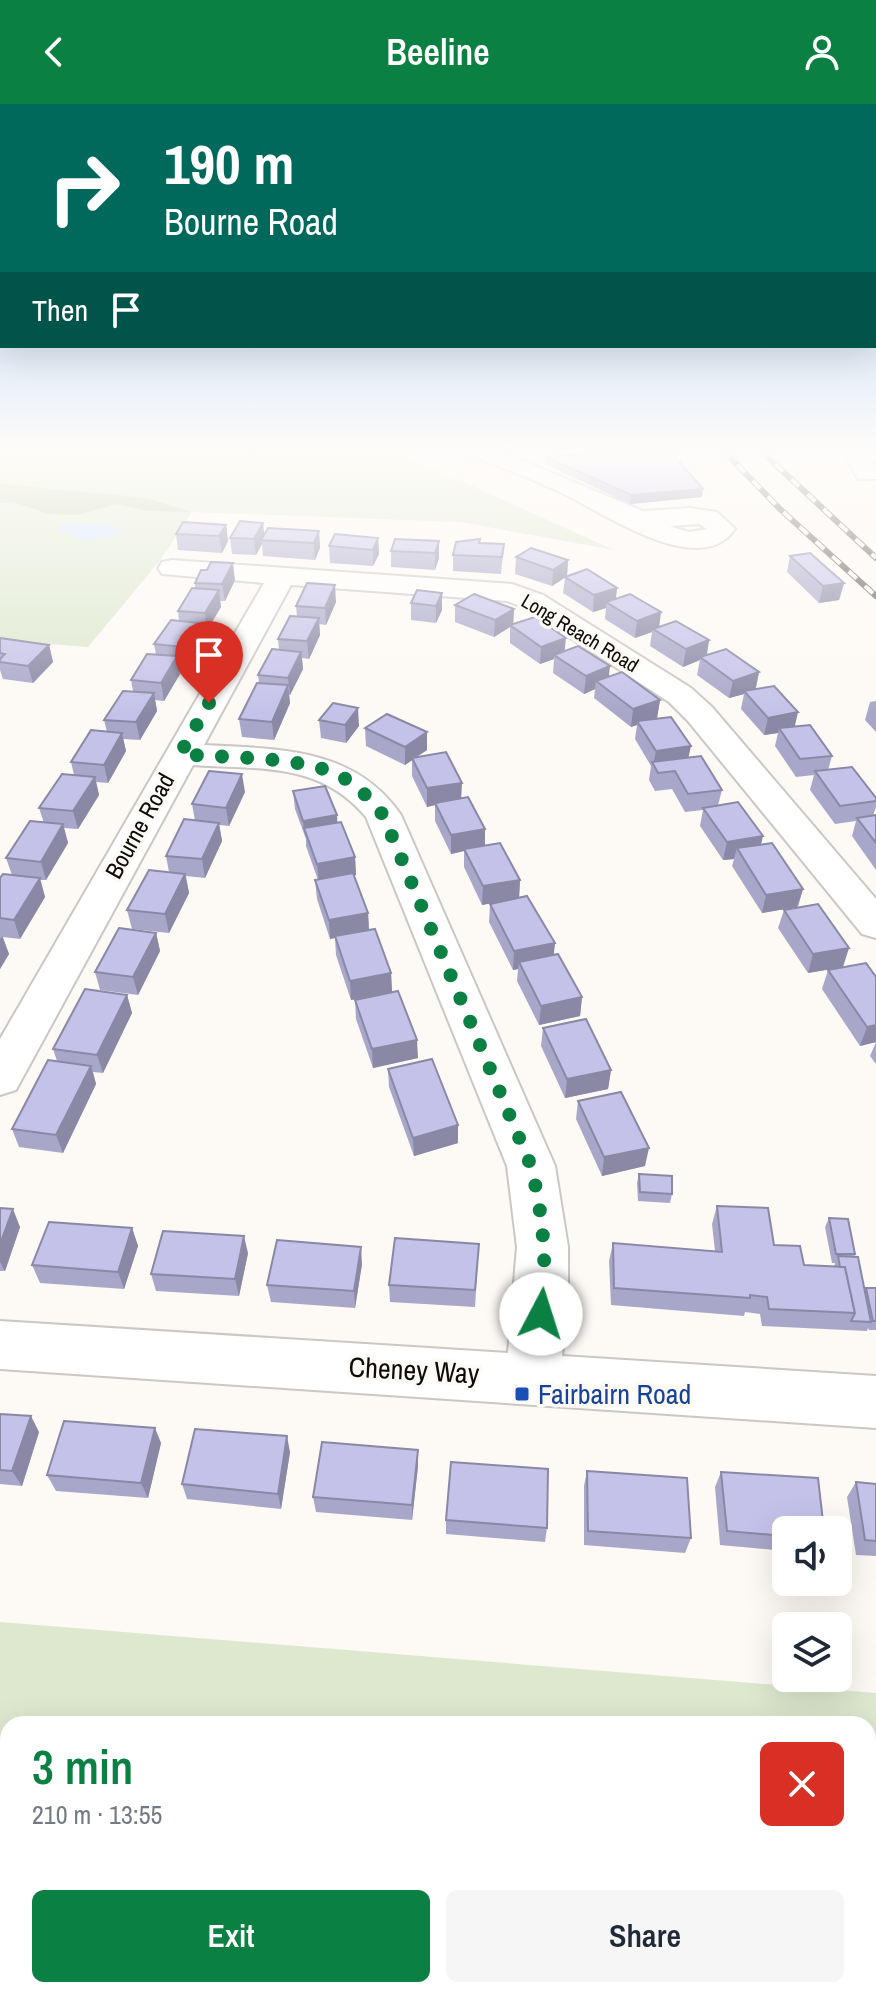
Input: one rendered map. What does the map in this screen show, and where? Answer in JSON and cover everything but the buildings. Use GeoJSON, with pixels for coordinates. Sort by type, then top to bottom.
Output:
{"type":"FeatureCollection","features":[{"type":"Feature","properties":{"kind":"street","name":"Long Reach Road"},"geometry":{"type":"LineString","coordinates":[[172,568],[491,591],[512,593],[533,601],[680,695],[700,714],[876,925]]}},
{"type":"Feature","properties":{"kind":"street","name":"Bourne Road"},"geometry":{"type":"LineString","coordinates":[[0,1078],[283,575]]}},
{"type":"Feature","properties":{"kind":"street"},"geometry":{"type":"LineString","coordinates":[[180,754],[307,765],[337,774],[364,792],[383,815],[531,1166],[542,1209],[545,1283],[532,1377]]}},
{"type":"Feature","properties":{"kind":"street","name":"Cheney Way"},"geometry":{"type":"LineString","coordinates":[[0,1345],[532,1377],[876,1402]]}},
{"type":"Feature","properties":{"kind":"green space"},"geometry":{"type":"Polygon","coordinates":[[[0,537],[175,537],[88,647],[0,640],[0,537]]]}},
{"type":"Feature","properties":{"kind":"green space"},"geometry":{"type":"Polygon","coordinates":[[[544,537],[586,537],[614,550],[544,537]]]}},
{"type":"Feature","properties":{"kind":"green space"},"geometry":{"type":"Polygon","coordinates":[[[0,1622],[772,1685],[772,1692],[876,1693],[876,1716],[0,1716],[0,1622]]]}},
{"type":"Feature","properties":{"kind":"water"},"geometry":{"type":"Polygon","coordinates":[[[75,537],[102,537],[84,541],[75,537]]]}},
{"type":"Feature","properties":{"kind":"railway"},"geometry":{"type":"LineString","coordinates":[[811,537],[876,596]]}},
{"type":"Feature","properties":{"kind":"railway"},"geometry":{"type":"LineString","coordinates":[[854,537],[876,558]]}},
{"type":"Feature","properties":{"kind":"place","name":"Fairbairn Road"},"geometry":{"type":"Point","coordinates":[522,1394]}},
{"type":"Feature","properties":{"kind":"route"},"geometry":{"type":"LineString","coordinates":[[209,703],[180,754],[307,765],[337,774],[364,792],[383,815],[531,1166],[542,1209],[545,1283],[541,1314]]}}]}
